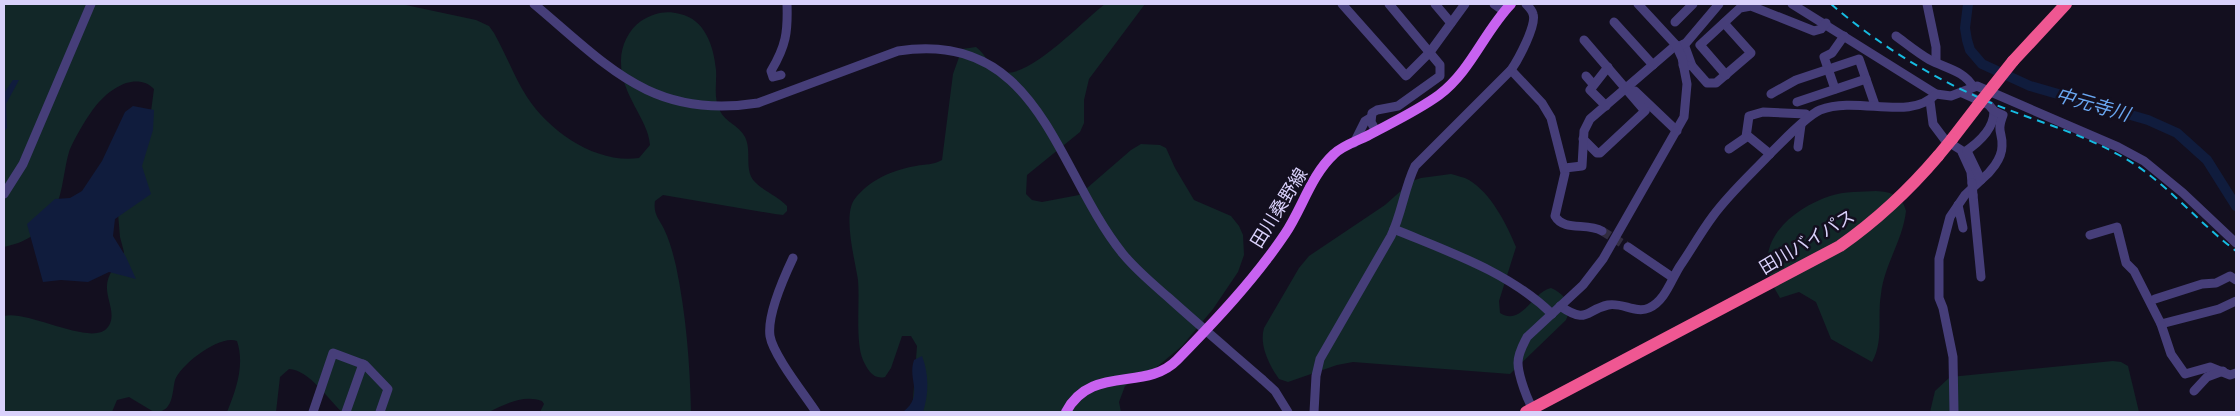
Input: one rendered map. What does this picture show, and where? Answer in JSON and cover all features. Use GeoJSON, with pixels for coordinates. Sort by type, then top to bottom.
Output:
{"type":"FeatureCollection","features":[{"type":"Feature","properties":{"kind":"highway","name":"田川バイパス"},"geometry":{"type":"LineString","coordinates":[[1532,411],[1840,246],[1866,228],[1897,200],[1938,156],[2013,61],[2066,4]]}},
{"type":"Feature","properties":{"kind":"main road","name":"田川桑野線"},"geometry":{"type":"LineString","coordinates":[[1066,412],[1073,400],[1087,388],[1113,380],[1165,370],[1206,332],[1272,254],[1293,222],[1322,169],[1334,153],[1418,108],[1457,80],[1508,7]]}},
{"type":"Feature","properties":{"kind":"street"},"geometry":{"type":"LineString","coordinates":[[4,194],[23,164],[91,4]]}},
{"type":"Feature","properties":{"kind":"street"},"geometry":{"type":"LineString","coordinates":[[534,4],[545,7],[608,67],[630,82],[671,100],[693,105],[737,106],[758,103],[785,94],[867,60],[916,48],[962,53],[982,61],[1010,79],[1026,94],[1045,123],[1100,220],[1123,254],[1147,279],[1206,332],[1264,380],[1275,391],[1288,412]]}},
{"type":"Feature","properties":{"kind":"street"},"geometry":{"type":"LineString","coordinates":[[781,75],[773,76],[771,71],[784,50],[788,21],[787,4]]}},
{"type":"Feature","properties":{"kind":"street"},"geometry":{"type":"LineString","coordinates":[[1342,4],[1406,76],[1430,52],[1464,4]]}},
{"type":"Feature","properties":{"kind":"street"},"geometry":{"type":"LineString","coordinates":[[1435,4],[1451,23]]}},
{"type":"Feature","properties":{"kind":"street"},"geometry":{"type":"LineString","coordinates":[[1494,4],[1508,7]]}},
{"type":"Feature","properties":{"kind":"street"},"geometry":{"type":"LineString","coordinates":[[1314,412],[1316,376],[1320,359],[1394,229],[1400,216],[1407,182],[1415,166],[1511,70],[1534,23],[1534,15],[1526,4]]}},
{"type":"Feature","properties":{"kind":"street"},"geometry":{"type":"LineString","coordinates":[[1532,411],[1518,362],[1521,348],[1527,337],[1583,285],[1603,259],[1684,117],[1688,66],[1679,45],[1638,4]]}},
{"type":"Feature","properties":{"kind":"street"},"geometry":{"type":"LineString","coordinates":[[1675,22],[1693,4]]}},
{"type":"Feature","properties":{"kind":"street"},"geometry":{"type":"LineString","coordinates":[[1565,168],[1582,166],[1583,139],[1590,119],[1679,45],[1719,4]]}},
{"type":"Feature","properties":{"kind":"street"},"geometry":{"type":"LineString","coordinates":[[1792,4],[1858,44],[1933,98]]}},
{"type":"Feature","properties":{"kind":"street"},"geometry":{"type":"LineString","coordinates":[[1927,4],[1936,47],[1936,62]]}},
{"type":"Feature","properties":{"kind":"street"},"geometry":{"type":"LineString","coordinates":[[1353,143],[1365,121],[1370,118],[1372,113],[1377,110],[1398,106],[1440,76],[1440,65],[1392,5]]}},
{"type":"Feature","properties":{"kind":"street"},"geometry":{"type":"LineString","coordinates":[[1726,74],[1700,45],[1740,8],[1751,6],[1808,30],[1818,31],[1826,24]]}},
{"type":"Feature","properties":{"kind":"street"},"geometry":{"type":"LineString","coordinates":[[1614,22],[1653,65]]}},
{"type":"Feature","properties":{"kind":"street"},"geometry":{"type":"LineString","coordinates":[[1688,66],[1710,84],[1716,83],[1751,53],[1724,23]]}},
{"type":"Feature","properties":{"kind":"street"},"geometry":{"type":"LineString","coordinates":[[1835,90],[1824,57],[1832,53],[1844,36]]}},
{"type":"Feature","properties":{"kind":"street"},"geometry":{"type":"LineString","coordinates":[[1896,36],[1936,62],[1963,75],[1970,80],[1973,87]]}},
{"type":"Feature","properties":{"kind":"street"},"geometry":{"type":"LineString","coordinates":[[1584,40],[1628,87],[1677,131]]}},
{"type":"Feature","properties":{"kind":"street"},"geometry":{"type":"LineString","coordinates":[[1858,44],[1860,59],[1875,105]]}},
{"type":"Feature","properties":{"kind":"street"},"geometry":{"type":"LineString","coordinates":[[1771,94],[1796,80],[1860,59]]}},
{"type":"Feature","properties":{"kind":"street"},"geometry":{"type":"LineString","coordinates":[[1606,106],[1590,90],[1608,67]]}},
{"type":"Feature","properties":{"kind":"street"},"geometry":{"type":"LineString","coordinates":[[1511,70],[1542,103],[1551,118],[1565,168],[1564,181],[1554,216],[1564,226],[1596,227],[1602,230]]}},
{"type":"Feature","properties":{"kind":"street"},"geometry":{"type":"LineString","coordinates":[[1586,76],[1593,84]]}},
{"type":"Feature","properties":{"kind":"street"},"geometry":{"type":"LineString","coordinates":[[1798,147],[1805,119],[1801,100],[1866,79]]}},
{"type":"Feature","properties":{"kind":"street"},"geometry":{"type":"LineString","coordinates":[[1583,139],[1597,153],[1600,153],[1645,111],[1628,87]]}},
{"type":"Feature","properties":{"kind":"street"},"geometry":{"type":"LineString","coordinates":[[1560,306],[1577,315],[1586,315],[1614,304],[1645,310],[1660,300],[1713,215],[1805,119],[1821,110],[1834,106],[1875,105],[1906,109],[1933,98],[1952,96],[1973,87],[1981,88],[2118,147],[2144,161],[2183,193],[2236,243]]}},
{"type":"Feature","properties":{"kind":"street"},"geometry":{"type":"LineString","coordinates":[[1962,92],[1989,105],[1994,111],[2004,116]]}},
{"type":"Feature","properties":{"kind":"street"},"geometry":{"type":"LineString","coordinates":[[1933,98],[1933,124],[1945,140],[1964,152],[1976,182],[1973,195],[1981,277]]}},
{"type":"Feature","properties":{"kind":"street"},"geometry":{"type":"LineString","coordinates":[[1954,412],[1953,357],[1943,308],[1939,298],[1938,259],[1950,217],[1976,182],[1988,174],[2001,153],[2003,144],[1998,127],[2012,102]]}},
{"type":"Feature","properties":{"kind":"street"},"geometry":{"type":"LineString","coordinates":[[1964,152],[1981,138],[1990,126],[1994,111]]}},
{"type":"Feature","properties":{"kind":"street"},"geometry":{"type":"LineString","coordinates":[[1746,137],[1749,116],[1763,112],[1805,119]]}},
{"type":"Feature","properties":{"kind":"street"},"geometry":{"type":"LineString","coordinates":[[1370,118],[1376,131]]}},
{"type":"Feature","properties":{"kind":"street"},"geometry":{"type":"LineString","coordinates":[[1729,148],[1748,136],[1770,154]]}},
{"type":"Feature","properties":{"kind":"street"},"geometry":{"type":"LineString","coordinates":[[1958,205],[1963,228]]}},
{"type":"Feature","properties":{"kind":"street"},"geometry":{"type":"LineString","coordinates":[[2090,235],[2117,227],[2126,263],[2134,271],[2161,324],[2170,354],[2185,374],[2210,367],[2230,375],[2236,373]]}},
{"type":"Feature","properties":{"kind":"street"},"geometry":{"type":"LineString","coordinates":[[1394,229],[1456,254],[1513,283],[1529,293],[1552,314]]}},
{"type":"Feature","properties":{"kind":"street"},"geometry":{"type":"LineString","coordinates":[[1628,247],[1672,278]]}},
{"type":"Feature","properties":{"kind":"street"},"geometry":{"type":"LineString","coordinates":[[793,258],[771,319],[770,336],[776,351],[816,412]]}},
{"type":"Feature","properties":{"kind":"street"},"geometry":{"type":"LineString","coordinates":[[2155,299],[2176,294],[2202,284],[2216,283],[2230,276],[2236,280]]}},
{"type":"Feature","properties":{"kind":"street"},"geometry":{"type":"LineString","coordinates":[[2161,324],[2219,309],[2236,301]]}},
{"type":"Feature","properties":{"kind":"street"},"geometry":{"type":"LineString","coordinates":[[313,412],[333,353],[363,364],[388,389],[380,412]]}},
{"type":"Feature","properties":{"kind":"street"},"geometry":{"type":"LineString","coordinates":[[346,412],[363,364]]}},
{"type":"Feature","properties":{"kind":"street"},"geometry":{"type":"LineString","coordinates":[[2194,392],[2207,377],[2223,371]]}},
{"type":"Feature","properties":{"kind":"green space"},"geometry":{"type":"Polygon","coordinates":[[[4,4],[401,4],[476,20],[489,26],[494,33],[522,89],[548,122],[561,133],[591,151],[623,159],[639,158],[650,145],[648,135],[629,95],[622,73],[621,55],[624,44],[633,28],[646,18],[665,12],[680,14],[696,22],[707,35],[713,52],[716,70],[718,106],[722,115],[739,129],[745,137],[751,176],[758,185],[783,202],[787,206],[787,211],[783,215],[775,214],[663,195],[655,201],[656,213],[670,243],[676,266],[687,339],[691,412],[540,412],[544,404],[542,401],[522,399],[489,412],[342,412],[304,374],[289,369],[280,377],[276,412],[227,412],[240,368],[237,341],[230,340],[211,346],[185,366],[175,380],[170,403],[162,411],[154,412],[129,397],[117,400],[112,412],[4,412],[4,316],[29,318],[89,333],[100,332],[108,327],[112,317],[107,291],[108,280],[124,252],[120,237],[117,202],[150,119],[154,89],[145,83],[130,82],[123,84],[103,97],[88,117],[71,147],[58,202],[50,217],[35,234],[18,243],[4,247],[4,4]]]}},
{"type":"Feature","properties":{"kind":"green space"},"geometry":{"type":"Polygon","coordinates":[[[1105,4],[1145,4],[1089,79],[1084,100],[1084,123],[1080,132],[1027,175],[1026,194],[1032,200],[1042,202],[1079,195],[1131,150],[1141,144],[1160,145],[1166,148],[1175,168],[1194,200],[1231,216],[1239,226],[1243,235],[1244,255],[1238,272],[1213,309],[1182,346],[1152,371],[1125,386],[1119,402],[1121,412],[912,412],[917,346],[911,336],[902,336],[891,368],[885,377],[877,377],[871,373],[861,352],[858,332],[858,280],[850,228],[851,207],[854,200],[867,187],[890,173],[942,160],[953,74],[962,49],[976,47],[998,70],[1015,72],[1028,66],[1057,46],[1105,4]]]}},
{"type":"Feature","properties":{"kind":"green space"},"geometry":{"type":"Polygon","coordinates":[[[1451,174],[1469,180],[1484,193],[1503,220],[1516,247],[1499,301],[1500,313],[1515,316],[1544,291],[1551,288],[1564,297],[1568,305],[1569,310],[1566,320],[1510,374],[1353,362],[1337,365],[1288,382],[1279,379],[1266,355],[1263,341],[1264,328],[1299,268],[1309,256],[1385,205],[1412,181],[1451,174]]]}},
{"type":"Feature","properties":{"kind":"green space"},"geometry":{"type":"Polygon","coordinates":[[[1876,191],[1895,195],[1902,201],[1906,211],[1901,232],[1883,283],[1878,346],[1872,362],[1831,339],[1816,302],[1799,292],[1780,298],[1772,284],[1768,270],[1768,256],[1771,244],[1785,222],[1807,206],[1835,194],[1876,191]]]}},
{"type":"Feature","properties":{"kind":"green space"},"geometry":{"type":"Polygon","coordinates":[[[2113,361],[2121,362],[2128,366],[2139,412],[1930,412],[1935,391],[1950,377],[2113,361]]]}},
{"type":"Feature","properties":{"kind":"water"},"geometry":{"type":"Polygon","coordinates":[[[13,80],[19,80],[6,104],[7,128],[4,131],[4,93],[13,80]]]}},
{"type":"Feature","properties":{"kind":"water"},"geometry":{"type":"Polygon","coordinates":[[[133,106],[154,110],[153,130],[142,166],[151,194],[115,219],[113,236],[126,257],[136,279],[109,272],[88,282],[61,280],[43,282],[27,224],[55,199],[70,198],[82,191],[102,161],[125,112],[133,106]]]}},
{"type":"Feature","properties":{"kind":"water"},"geometry":{"type":"Polygon","coordinates":[[[922,356],[927,384],[923,412],[903,412],[910,406],[913,400],[912,367],[914,360],[922,356]]]}},
{"type":"Feature","properties":{"kind":"waterway","name":"中元寺川"},"geometry":{"type":"LineString","coordinates":[[1968,4],[1965,28],[1967,40],[1970,50],[1982,64],[2030,86],[2148,120],[2177,133],[2207,160],[2236,206]]}},
{"type":"Feature","properties":{"kind":"tunnel"},"geometry":{"type":"LineString","coordinates":[[1602,231],[1628,247]]}},
{"type":"Feature","properties":{"kind":"railway"},"geometry":{"type":"LineString","coordinates":[[1831,4],[1881,42],[1916,65],[1952,85],[1989,102],[2083,138],[2119,155],[2151,176],[2236,251]]}}]}
